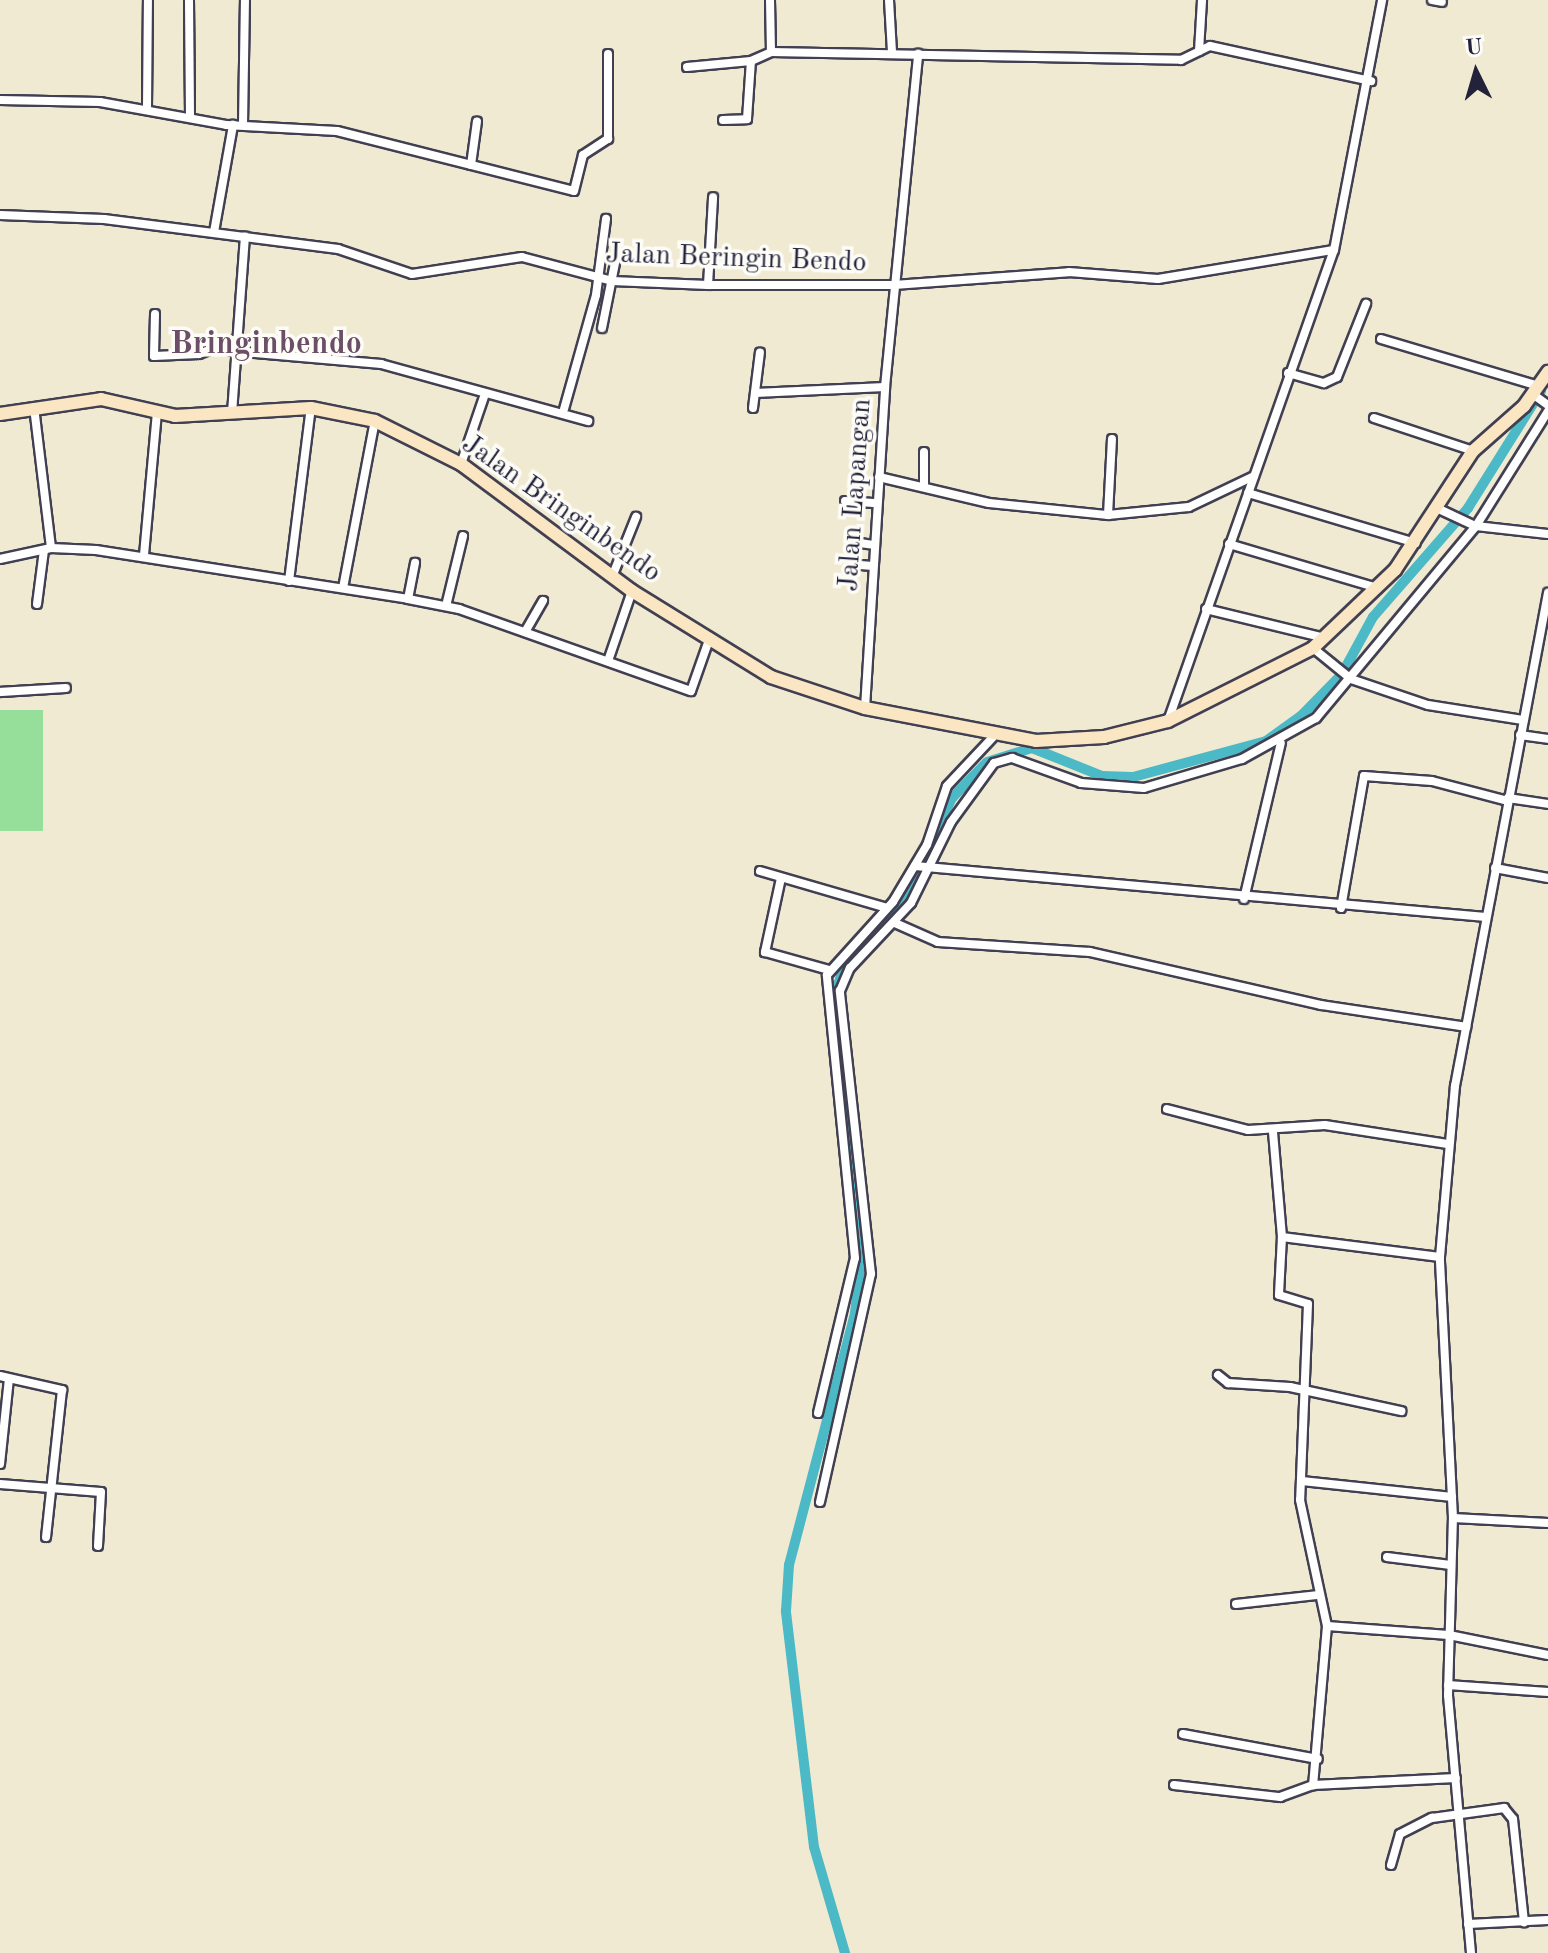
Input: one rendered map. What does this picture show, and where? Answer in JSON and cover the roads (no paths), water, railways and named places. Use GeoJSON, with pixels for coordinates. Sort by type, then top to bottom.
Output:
{"type":"FeatureCollection","features":[{"type":"Feature","properties":{"kind":"street"},"geometry":{"type":"LineString","coordinates":[[147,108],[148,0]]}},
{"type":"Feature","properties":{"kind":"street"},"geometry":{"type":"LineString","coordinates":[[189,0],[190,117]]}},
{"type":"Feature","properties":{"kind":"street"},"geometry":{"type":"LineString","coordinates":[[214,232],[238,125],[245,0]]}},
{"type":"Feature","properties":{"kind":"street"},"geometry":{"type":"LineString","coordinates":[[770,0],[771,52]]}},
{"type":"Feature","properties":{"kind":"street"},"geometry":{"type":"LineString","coordinates":[[889,0],[892,52]]}},
{"type":"Feature","properties":{"kind":"street"},"geometry":{"type":"LineString","coordinates":[[1199,51],[1202,0]]}},
{"type":"Feature","properties":{"kind":"street"},"geometry":{"type":"LineString","coordinates":[[1168,721],[1288,373],[1334,250],[1371,81],[1382,1],[1392,0]]}},
{"type":"Feature","properties":{"kind":"street"},"geometry":{"type":"LineString","coordinates":[[687,67],[751,61],[771,52],[1181,60],[1210,46],[1371,81]]}},
{"type":"Feature","properties":{"kind":"street"},"geometry":{"type":"LineString","coordinates":[[0,100],[147,108],[238,125],[337,131],[577,190],[583,155],[608,139],[608,54]]}},
{"type":"Feature","properties":{"kind":"street","name":"Jalan Lapangan"},"geometry":{"type":"LineString","coordinates":[[865,708],[885,387],[918,54]]}},
{"type":"Feature","properties":{"kind":"street"},"geometry":{"type":"LineString","coordinates":[[723,120],[748,116],[751,61]]}},
{"type":"Feature","properties":{"kind":"street"},"geometry":{"type":"LineString","coordinates":[[471,165],[477,121]]}},
{"type":"Feature","properties":{"kind":"street"},"geometry":{"type":"LineString","coordinates":[[708,285],[713,197]]}},
{"type":"Feature","properties":{"kind":"street","name":"Jalan Beringin Bendo"},"geometry":{"type":"LineString","coordinates":[[0,215],[214,232],[338,249],[412,274],[522,257],[599,279],[708,285],[894,285],[1069,272],[1208,276],[1334,250]]}},
{"type":"Feature","properties":{"kind":"street"},"geometry":{"type":"LineString","coordinates":[[564,409],[599,279],[606,219]]}},
{"type":"Feature","properties":{"kind":"street"},"geometry":{"type":"LineString","coordinates":[[232,413],[232,351],[245,236]]}},
{"type":"Feature","properties":{"kind":"street"},"geometry":{"type":"LineString","coordinates":[[602,328],[616,258]]}},
{"type":"Feature","properties":{"kind":"street"},"geometry":{"type":"LineString","coordinates":[[1288,373],[1324,383],[1337,377],[1366,304]]}},
{"type":"Feature","properties":{"kind":"street"},"geometry":{"type":"LineString","coordinates":[[155,314],[154,356],[199,354],[233,340]]}},
{"type":"Feature","properties":{"kind":"street"},"geometry":{"type":"LineString","coordinates":[[1381,339],[1540,390],[1548,405]]}},
{"type":"Feature","properties":{"kind":"street"},"geometry":{"type":"LineString","coordinates":[[232,351],[381,364],[484,397],[564,409],[588,421]]}},
{"type":"Feature","properties":{"kind":"street"},"geometry":{"type":"LineString","coordinates":[[753,408],[760,352]]}},
{"type":"Feature","properties":{"kind":"street","name":"Jalan Bringinbendo"},"geometry":{"type":"LineString","coordinates":[[0,414],[101,399],[157,412],[232,413],[311,408],[375,421],[461,464],[632,591],[716,639],[771,677],[865,708],[993,737],[1104,737],[1168,721],[1313,648],[1326,638],[1378,588],[1416,543],[1441,510],[1473,451],[1540,390],[1548,372]]}},
{"type":"Feature","properties":{"kind":"street"},"geometry":{"type":"LineString","coordinates":[[755,393],[834,395],[885,387]]}},
{"type":"Feature","properties":{"kind":"street"},"geometry":{"type":"LineString","coordinates":[[461,464],[484,397]]}},
{"type":"Feature","properties":{"kind":"street"},"geometry":{"type":"LineString","coordinates":[[34,407],[48,549],[37,604]]}},
{"type":"Feature","properties":{"kind":"street"},"geometry":{"type":"LineString","coordinates":[[289,581],[311,408]]}},
{"type":"Feature","properties":{"kind":"street"},"geometry":{"type":"LineString","coordinates":[[820,1502],[871,1274],[840,991],[850,968],[895,923],[922,868],[965,799],[1002,759],[1081,783],[1144,788],[1281,743],[1349,677],[1473,525],[1548,411]]}},
{"type":"Feature","properties":{"kind":"street"},"geometry":{"type":"LineString","coordinates":[[144,555],[157,412]]}},
{"type":"Feature","properties":{"kind":"street"},"geometry":{"type":"LineString","coordinates":[[1374,418],[1473,451]]}},
{"type":"Feature","properties":{"kind":"street"},"geometry":{"type":"LineString","coordinates":[[343,588],[375,421]]}},
{"type":"Feature","properties":{"kind":"street"},"geometry":{"type":"LineString","coordinates":[[1108,515],[1112,439]]}},
{"type":"Feature","properties":{"kind":"street"},"geometry":{"type":"LineString","coordinates":[[924,452],[924,487]]}},
{"type":"Feature","properties":{"kind":"street"},"geometry":{"type":"LineString","coordinates":[[879,477],[924,487],[1108,515],[1189,507],[1255,476]]}},
{"type":"Feature","properties":{"kind":"street"},"geometry":{"type":"LineString","coordinates":[[1248,493],[1416,543]]}},
{"type":"Feature","properties":{"kind":"street"},"geometry":{"type":"LineString","coordinates":[[845,501],[877,503]]}},
{"type":"Feature","properties":{"kind":"street"},"geometry":{"type":"LineString","coordinates":[[1441,510],[1473,525],[1548,534]]}},
{"type":"Feature","properties":{"kind":"street"},"geometry":{"type":"LineString","coordinates":[[612,577],[636,517]]}},
{"type":"Feature","properties":{"kind":"street"},"geometry":{"type":"LineString","coordinates":[[446,606],[463,536]]}},
{"type":"Feature","properties":{"kind":"street"},"geometry":{"type":"LineString","coordinates":[[860,543],[875,545]]}},
{"type":"Feature","properties":{"kind":"street"},"geometry":{"type":"LineString","coordinates":[[1229,544],[1378,588]]}},
{"type":"Feature","properties":{"kind":"street"},"geometry":{"type":"LineString","coordinates":[[0,559],[48,549],[144,555],[446,606],[693,690],[716,639]]}},
{"type":"Feature","properties":{"kind":"street"},"geometry":{"type":"LineString","coordinates":[[408,599],[415,563]]}},
{"type":"Feature","properties":{"kind":"street"},"geometry":{"type":"LineString","coordinates":[[860,565],[873,566]]}},
{"type":"Feature","properties":{"kind":"street"},"geometry":{"type":"LineString","coordinates":[[608,661],[632,591]]}},
{"type":"Feature","properties":{"kind":"street"},"geometry":{"type":"LineString","coordinates":[[1471,1953],[1448,1685],[1453,1518],[1449,1496],[1440,1257],[1448,1144],[1466,1027],[1520,735],[1545,623],[1548,593]]}},
{"type":"Feature","properties":{"kind":"street"},"geometry":{"type":"LineString","coordinates":[[525,632],[543,601]]}},
{"type":"Feature","properties":{"kind":"street"},"geometry":{"type":"LineString","coordinates":[[1206,609],[1326,638]]}},
{"type":"Feature","properties":{"kind":"street"},"geometry":{"type":"LineString","coordinates":[[1313,648],[1349,677],[1428,705],[1523,720]]}},
{"type":"Feature","properties":{"kind":"street"},"geometry":{"type":"LineString","coordinates":[[0,692],[66,688]]}},
{"type":"Feature","properties":{"kind":"street"},"geometry":{"type":"LineString","coordinates":[[1520,735],[1548,739]]}},
{"type":"Feature","properties":{"kind":"street"},"geometry":{"type":"LineString","coordinates":[[818,1413],[855,1258],[829,970],[922,868],[947,786],[993,737]]}},
{"type":"Feature","properties":{"kind":"street"},"geometry":{"type":"LineString","coordinates":[[1244,899],[1281,743]]}},
{"type":"Feature","properties":{"kind":"street"},"geometry":{"type":"LineString","coordinates":[[1341,908],[1364,776],[1432,781],[1508,800],[1548,804]]}},
{"type":"Feature","properties":{"kind":"street"},"geometry":{"type":"LineString","coordinates":[[922,868],[1341,908],[1486,917]]}},
{"type":"Feature","properties":{"kind":"street"},"geometry":{"type":"LineString","coordinates":[[1495,868],[1548,878]]}},
{"type":"Feature","properties":{"kind":"street"},"geometry":{"type":"LineString","coordinates":[[760,871],[887,908]]}},
{"type":"Feature","properties":{"kind":"street"},"geometry":{"type":"LineString","coordinates":[[781,878],[765,952],[829,970]]}},
{"type":"Feature","properties":{"kind":"street"},"geometry":{"type":"LineString","coordinates":[[895,923],[938,942],[1090,952],[1321,1005],[1466,1027]]}},
{"type":"Feature","properties":{"kind":"street"},"geometry":{"type":"LineString","coordinates":[[1167,1109],[1273,1132],[1286,1123],[1325,1125],[1448,1144]]}},
{"type":"Feature","properties":{"kind":"street"},"geometry":{"type":"LineString","coordinates":[[1273,1132],[1282,1237],[1279,1295],[1308,1304],[1308,1391],[1302,1481],[1317,1595],[1327,1626],[1318,1759],[1313,1785]]}},
{"type":"Feature","properties":{"kind":"street"},"geometry":{"type":"LineString","coordinates":[[1282,1237],[1440,1257]]}},
{"type":"Feature","properties":{"kind":"street"},"geometry":{"type":"LineString","coordinates":[[1218,1375],[1228,1383],[1308,1391],[1401,1411]]}},
{"type":"Feature","properties":{"kind":"street"},"geometry":{"type":"LineString","coordinates":[[0,1464],[4,1377],[62,1390],[46,1537]]}},
{"type":"Feature","properties":{"kind":"street"},"geometry":{"type":"LineString","coordinates":[[1302,1481],[1449,1496]]}},
{"type":"Feature","properties":{"kind":"street"},"geometry":{"type":"LineString","coordinates":[[0,1484],[101,1492],[98,1546]]}},
{"type":"Feature","properties":{"kind":"street"},"geometry":{"type":"LineString","coordinates":[[1453,1518],[1548,1523]]}},
{"type":"Feature","properties":{"kind":"street"},"geometry":{"type":"LineString","coordinates":[[1387,1557],[1450,1565]]}},
{"type":"Feature","properties":{"kind":"street"},"geometry":{"type":"LineString","coordinates":[[1236,1604],[1317,1595]]}},
{"type":"Feature","properties":{"kind":"street"},"geometry":{"type":"LineString","coordinates":[[1327,1626],[1449,1635],[1548,1655]]}},
{"type":"Feature","properties":{"kind":"street"},"geometry":{"type":"LineString","coordinates":[[1448,1685],[1548,1692]]}},
{"type":"Feature","properties":{"kind":"street"},"geometry":{"type":"LineString","coordinates":[[1183,1734],[1318,1759]]}},
{"type":"Feature","properties":{"kind":"street"},"geometry":{"type":"LineString","coordinates":[[1174,1785],[1280,1797],[1313,1785],[1456,1778]]}},
{"type":"Feature","properties":{"kind":"street"},"geometry":{"type":"LineString","coordinates":[[1391,1865],[1400,1834],[1458,1809],[1510,1812],[1524,1922]]}},
{"type":"Feature","properties":{"kind":"street"},"geometry":{"type":"LineString","coordinates":[[1468,1924],[1548,1920]]}},
{"type":"Feature","properties":{"kind":"waterway"},"geometry":{"type":"LineString","coordinates":[[932,839],[952,798],[987,762],[1032,748],[1102,776],[1133,777],[1266,741],[1302,715],[1342,674],[1373,617],[1468,508],[1541,391]]}},
{"type":"Feature","properties":{"kind":"waterway"},"geometry":{"type":"LineString","coordinates":[[879,922],[904,899],[921,860]]}},
{"type":"Feature","properties":{"kind":"waterway"},"geometry":{"type":"LineString","coordinates":[[845,1953],[814,1847],[786,1611],[789,1565],[855,1313],[863,1243],[834,998],[848,953]]}},
{"type":"Feature","properties":{"kind":"district","name":"Bringinbendo"},"geometry":{"type":"Point","coordinates":[266,345]}}]}
